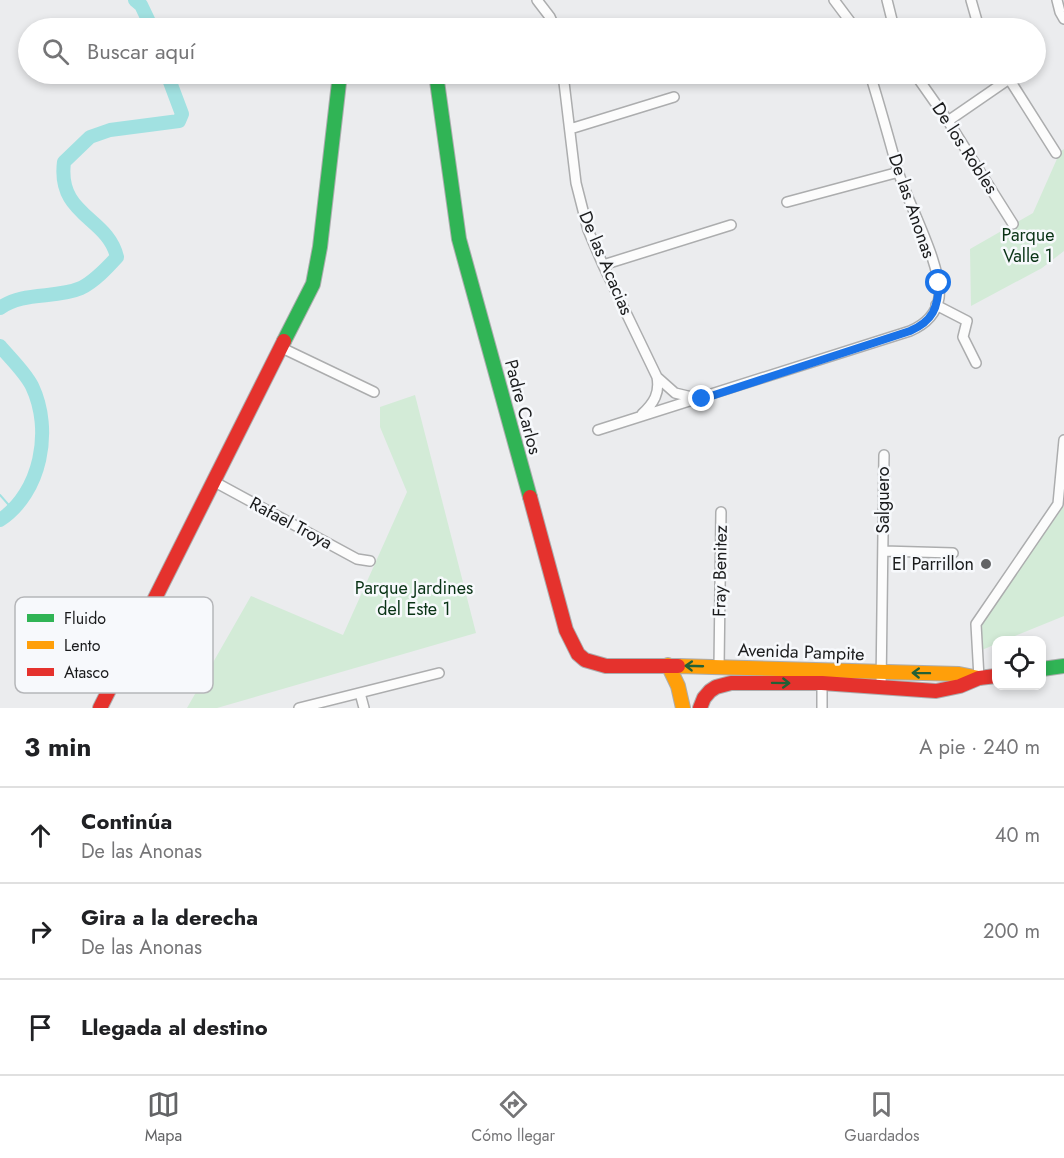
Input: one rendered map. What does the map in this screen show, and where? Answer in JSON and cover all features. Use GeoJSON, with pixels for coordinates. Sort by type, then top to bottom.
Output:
{"type":"FeatureCollection","features":[{"type":"Feature","properties":{"kind":"street"},"geometry":{"type":"LineString","coordinates":[[537,0],[550,18]]}},
{"type":"Feature","properties":{"kind":"street"},"geometry":{"type":"LineString","coordinates":[[834,0],[848,18]]}},
{"type":"Feature","properties":{"kind":"street"},"geometry":{"type":"LineString","coordinates":[[887,0],[892,18]]}},
{"type":"Feature","properties":{"kind":"street"},"geometry":{"type":"LineString","coordinates":[[971,0],[976,18]]}},
{"type":"Feature","properties":{"kind":"street"},"geometry":{"type":"LineString","coordinates":[[1057,0],[1064,19]]}},
{"type":"Feature","properties":{"kind":"street"},"geometry":{"type":"LineString","coordinates":[[155,597],[313,284],[317,271],[339,84]]}},
{"type":"Feature","properties":{"kind":"street","name":"Padre Carlos"},"geometry":{"type":"LineString","coordinates":[[437,84],[450,196],[459,239],[571,645],[585,660],[598,665],[668,665]]}},
{"type":"Feature","properties":{"kind":"street","name":"De las Acacias"},"geometry":{"type":"LineString","coordinates":[[564,84],[576,183],[588,230],[657,377]]}},
{"type":"Feature","properties":{"kind":"street","name":"De las Anonas"},"geometry":{"type":"LineString","coordinates":[[873,84],[899,172],[939,283],[939,300],[936,305]]}},
{"type":"Feature","properties":{"kind":"street","name":"De los Robles"},"geometry":{"type":"LineString","coordinates":[[922,84],[1013,224]]}},
{"type":"Feature","properties":{"kind":"street"},"geometry":{"type":"LineString","coordinates":[[948,121],[997,84]]}},
{"type":"Feature","properties":{"kind":"street"},"geometry":{"type":"LineString","coordinates":[[1012,84],[1056,153]]}},
{"type":"Feature","properties":{"kind":"street"},"geometry":{"type":"LineString","coordinates":[[570,129],[674,97]]}},
{"type":"Feature","properties":{"kind":"street"},"geometry":{"type":"LineString","coordinates":[[787,202],[899,172]]}},
{"type":"Feature","properties":{"kind":"street"},"geometry":{"type":"LineString","coordinates":[[603,266],[731,225]]}},
{"type":"Feature","properties":{"kind":"street"},"geometry":{"type":"LineString","coordinates":[[598,430],[702,399],[910,331],[925,324],[936,305],[967,321],[963,337],[976,363]]}},
{"type":"Feature","properties":{"kind":"street"},"geometry":{"type":"LineString","coordinates":[[280,347],[374,392]]}},
{"type":"Feature","properties":{"kind":"street"},"geometry":{"type":"LineString","coordinates":[[657,377],[675,393],[702,399]]}},
{"type":"Feature","properties":{"kind":"street"},"geometry":{"type":"LineString","coordinates":[[639,416],[655,399],[657,377]]}},
{"type":"Feature","properties":{"kind":"street"},"geometry":{"type":"LineString","coordinates":[[979,678],[976,624],[1059,504],[1064,440]]}},
{"type":"Feature","properties":{"kind":"street","name":"Salguero"},"geometry":{"type":"LineString","coordinates":[[881,688],[884,455]]}},
{"type":"Feature","properties":{"kind":"street","name":"Rafael Troya"},"geometry":{"type":"LineString","coordinates":[[213,481],[357,559],[370,561]]}},
{"type":"Feature","properties":{"kind":"street","name":"Fray Benitez"},"geometry":{"type":"LineString","coordinates":[[719,667],[721,512]]}},
{"type":"Feature","properties":{"kind":"street"},"geometry":{"type":"LineString","coordinates":[[883,551],[953,553]]}},
{"type":"Feature","properties":{"kind":"street"},"geometry":{"type":"LineString","coordinates":[[668,665],[677,680],[683,708]]}},
{"type":"Feature","properties":{"kind":"street","name":"Avenida Pampite"},"geometry":{"type":"LineString","coordinates":[[668,665],[719,667],[822,677],[881,688],[936,691],[992,676]]}},
{"type":"Feature","properties":{"kind":"street"},"geometry":{"type":"LineString","coordinates":[[1046,668],[1064,666]]}},
{"type":"Feature","properties":{"kind":"street"},"geometry":{"type":"LineString","coordinates":[[700,708],[710,691],[722,685],[719,667]]}},
{"type":"Feature","properties":{"kind":"street","name":"Avenida Pampite"},"geometry":{"type":"LineString","coordinates":[[722,685],[882,672],[959,674],[979,678]]}},
{"type":"Feature","properties":{"kind":"street"},"geometry":{"type":"LineString","coordinates":[[299,708],[439,673]]}},
{"type":"Feature","properties":{"kind":"street"},"geometry":{"type":"LineString","coordinates":[[822,677],[822,707]]}},
{"type":"Feature","properties":{"kind":"street"},"geometry":{"type":"LineString","coordinates":[[100,708],[107,693]]}},
{"type":"Feature","properties":{"kind":"street"},"geometry":{"type":"LineString","coordinates":[[360,693],[364,708]]}},
{"type":"Feature","properties":{"kind":"green space","name":"Parque Valle 1"},"geometry":{"type":"Polygon","coordinates":[[[1064,149],[1064,251],[1042,268],[971,306],[970,249],[1033,213],[1060,152],[1064,149]]]}},
{"type":"Feature","properties":{"kind":"green space","name":"Parque Jardines del Este 1"},"geometry":{"type":"Polygon","coordinates":[[[415,395],[476,633],[217,708],[187,708],[196,693],[213,693],[213,662],[251,596],[343,635],[407,492],[380,427],[380,407],[415,395]]]}},
{"type":"Feature","properties":{"kind":"green space"},"geometry":{"type":"Polygon","coordinates":[[[1064,506],[1064,616],[1015,636],[992,636],[992,646],[982,650],[979,626],[1064,506]]]}},
{"type":"Feature","properties":{"kind":"waterway"},"geometry":{"type":"LineString","coordinates":[[135,0],[141,5],[147,18]]}},
{"type":"Feature","properties":{"kind":"waterway"},"geometry":{"type":"LineString","coordinates":[[0,308],[19,299],[81,288],[96,278],[117,257],[104,233],[84,215],[68,194],[64,180],[64,162],[90,137],[110,130],[179,121],[182,114],[171,84]]}},
{"type":"Feature","properties":{"kind":"waterway"},"geometry":{"type":"LineString","coordinates":[[0,346],[32,386],[42,422],[42,441],[34,477],[14,508],[0,520]]}},
{"type":"Feature","properties":{"kind":"waterway"},"geometry":{"type":"LineString","coordinates":[[0,495],[14,511]]}},
{"type":"Feature","properties":{"kind":"traffic: fast"},"geometry":{"type":"LineString","coordinates":[[284,341],[313,284],[320,247],[339,84]]}},
{"type":"Feature","properties":{"kind":"traffic: fast"},"geometry":{"type":"LineString","coordinates":[[437,84],[459,239],[530,497]]}},
{"type":"Feature","properties":{"kind":"traffic: fast"},"geometry":{"type":"LineString","coordinates":[[1046,668],[1064,666]]}},
{"type":"Feature","properties":{"kind":"traffic: slow"},"geometry":{"type":"LineString","coordinates":[[668,665],[678,686],[683,708]]}},
{"type":"Feature","properties":{"kind":"traffic: slow"},"geometry":{"type":"LineString","coordinates":[[678,666],[959,674],[979,678]]}},
{"type":"Feature","properties":{"kind":"traffic: jam"},"geometry":{"type":"LineString","coordinates":[[156,597],[284,341]]}},
{"type":"Feature","properties":{"kind":"traffic: jam"},"geometry":{"type":"LineString","coordinates":[[530,497],[566,630],[578,654],[585,660],[606,666],[678,666]]}},
{"type":"Feature","properties":{"kind":"traffic: jam"},"geometry":{"type":"LineString","coordinates":[[700,708],[710,691],[731,683],[822,683],[936,691],[992,676]]}},
{"type":"Feature","properties":{"kind":"traffic: jam"},"geometry":{"type":"LineString","coordinates":[[100,708],[108,693]]}},
{"type":"Feature","properties":{"kind":"place","name":"El Parrillon"},"geometry":{"type":"Point","coordinates":[986,564]}},
{"type":"Feature","properties":{"kind":"route"},"geometry":{"type":"LineString","coordinates":[[702,399],[910,331],[925,324],[939,300],[939,283]]}}]}
